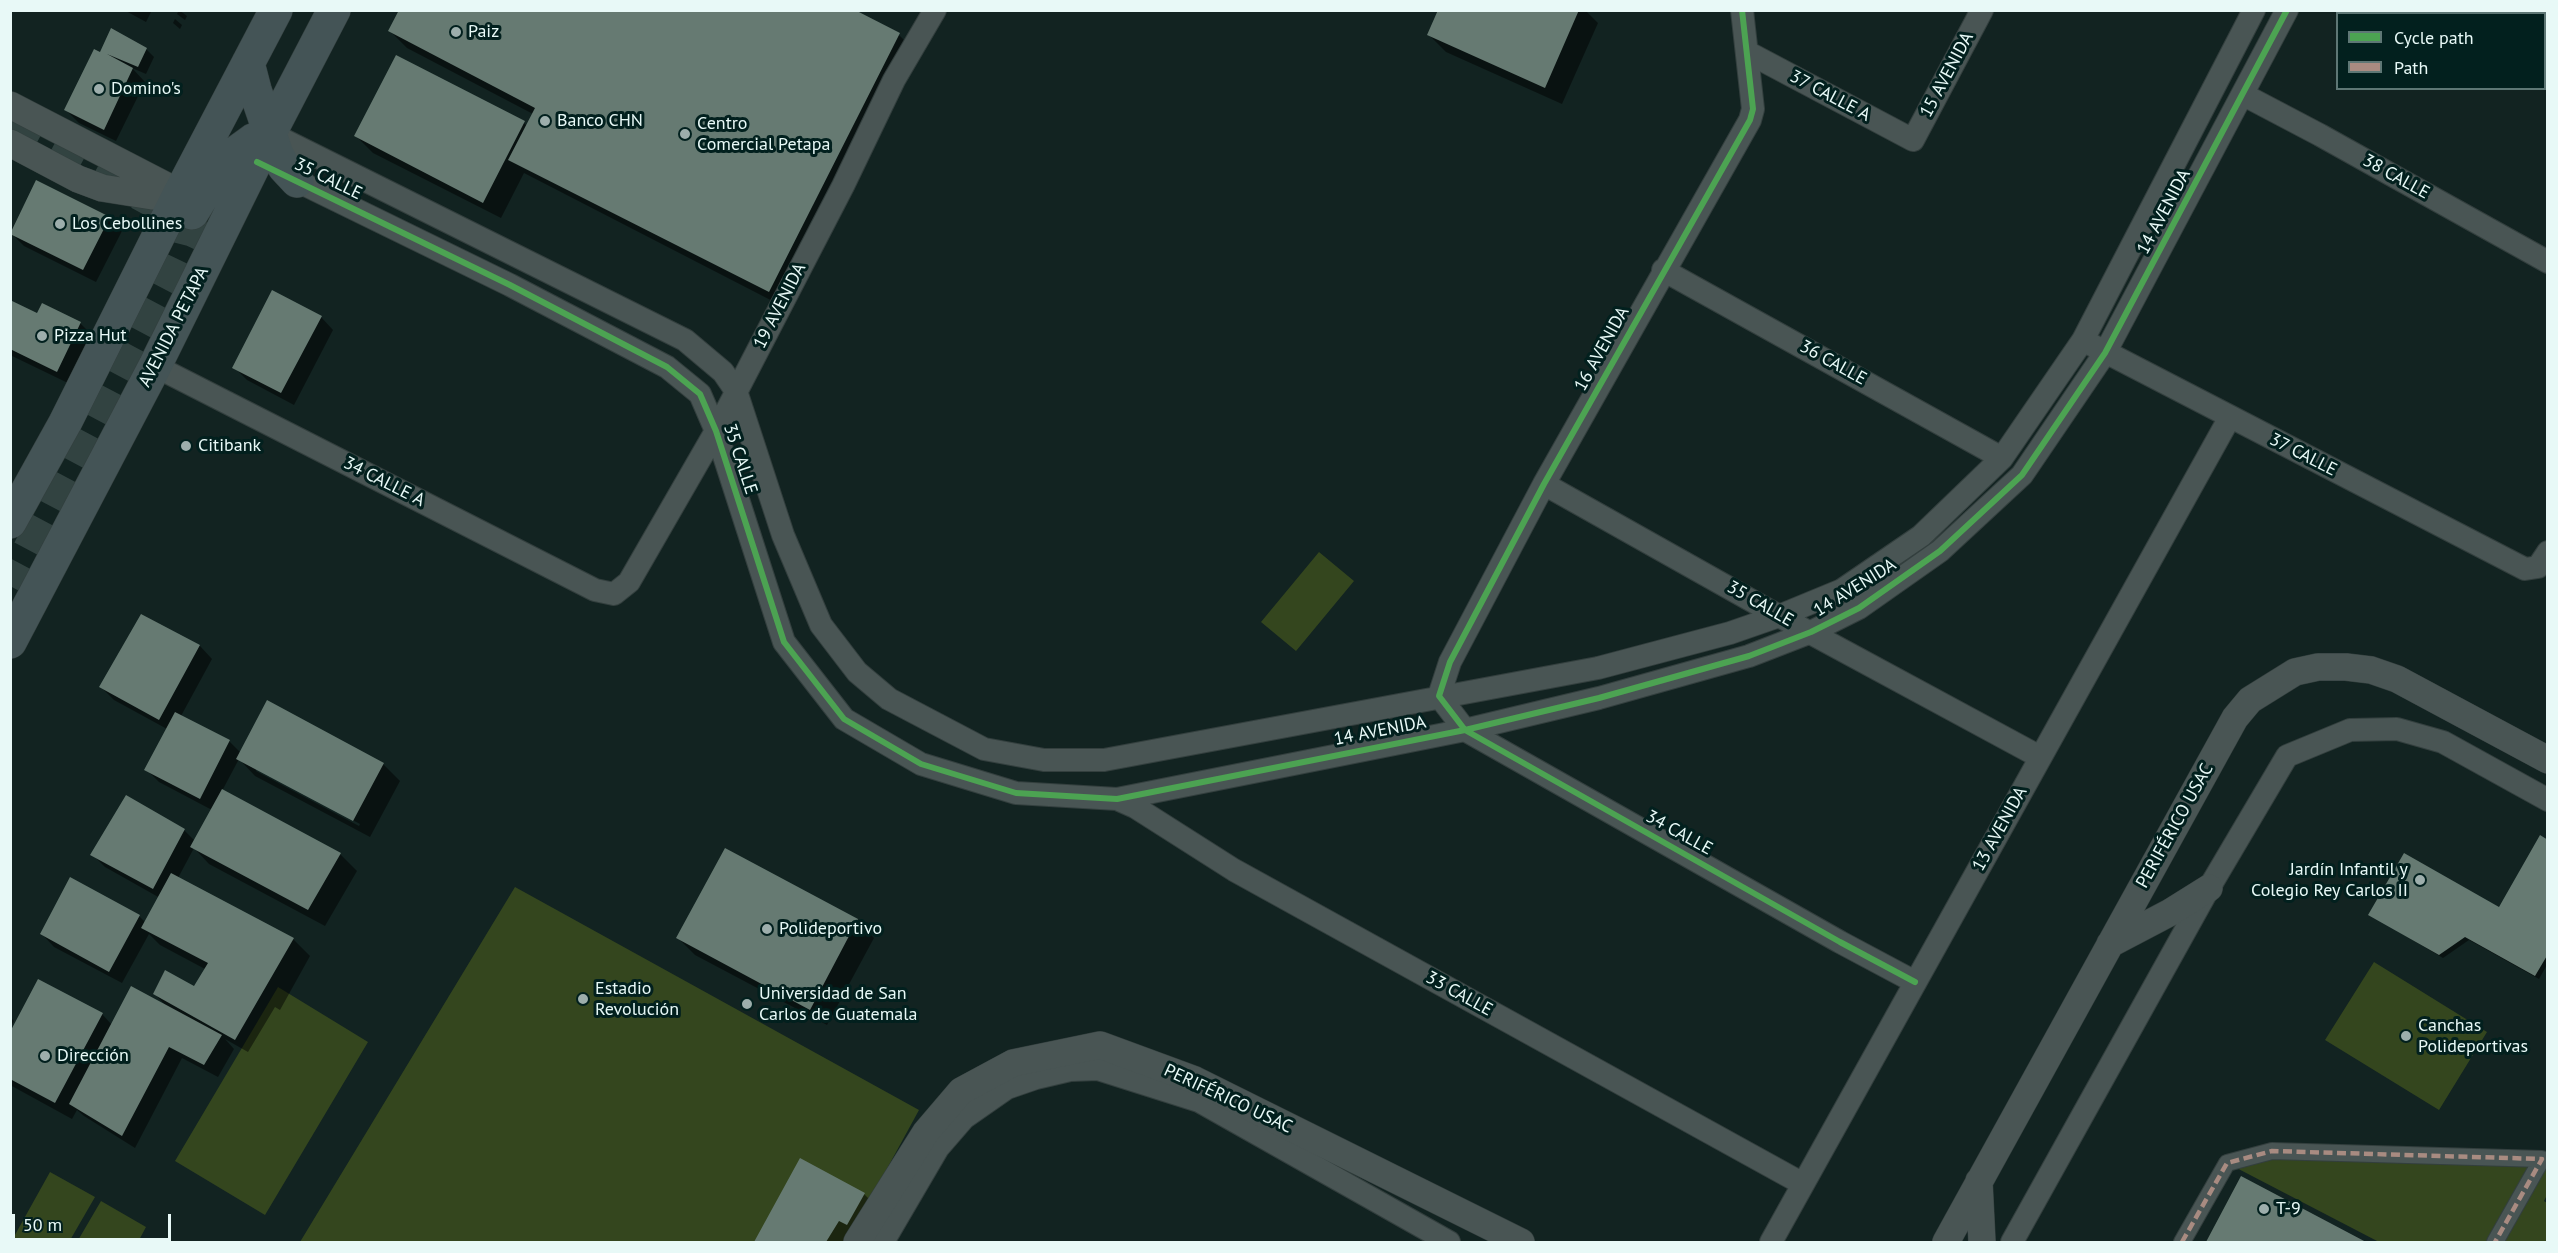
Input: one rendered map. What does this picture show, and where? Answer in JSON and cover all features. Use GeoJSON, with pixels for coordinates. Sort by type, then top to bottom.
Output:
{"type":"FeatureCollection","features":[{"type":"Feature","properties":{"kind":"main road"},"geometry":{"type":"LineString","coordinates":[[10,522],[65,423],[276,10]]}},
{"type":"Feature","properties":{"kind":"main road","name":"AVENIDA PETAPA"},"geometry":{"type":"LineString","coordinates":[[10,642],[155,366],[270,133],[334,10]]}},
{"type":"Feature","properties":{"kind":"main road"},"geometry":{"type":"LineString","coordinates":[[254,51],[262,49],[275,65],[296,69],[307,65]]}},
{"type":"Feature","properties":{"kind":"main road"},"geometry":{"type":"LineString","coordinates":[[254,51],[270,133],[284,166],[297,181]]}},
{"type":"Feature","properties":{"kind":"main road"},"geometry":{"type":"LineString","coordinates":[[10,542],[39,505],[173,244],[225,161],[253,140],[270,133]]}},
{"type":"Feature","properties":{"kind":"street","name":"19 AVENIDA"},"geometry":{"type":"LineString","coordinates":[[614,594],[629,582],[716,431],[843,186],[894,80],[935,10]]}},
{"type":"Feature","properties":{"kind":"street","name":"16 AVENIDA"},"geometry":{"type":"LineString","coordinates":[[1439,696],[1450,662],[1544,484],[1750,120],[1753,109],[1742,10]]}},
{"type":"Feature","properties":{"kind":"street","name":"15 AVENIDA"},"geometry":{"type":"LineString","coordinates":[[1913,140],[1982,10]]}},
{"type":"Feature","properties":{"kind":"street","name":"14 AVENIDA"},"geometry":{"type":"LineString","coordinates":[[1104,760],[1598,668],[1730,633],[1842,590],[1921,536],[2002,458],[2083,340],[2254,10]]}},
{"type":"Feature","properties":{"kind":"street","name":"14 AVENIDA"},"geometry":{"type":"LineString","coordinates":[[1117,799],[1465,730],[1621,692],[1749,656],[1811,633],[1859,608],[1940,551],[2022,475],[2105,353],[2244,95],[2287,10]]}},
{"type":"Feature","properties":{"kind":"street","name":"37 CALLE A"},"geometry":{"type":"LineString","coordinates":[[1747,52],[1913,140]]}},
{"type":"Feature","properties":{"kind":"street","name":"38 CALLE"},"geometry":{"type":"LineString","coordinates":[[2244,95],[2547,261]]}},
{"type":"Feature","properties":{"kind":"street"},"geometry":{"type":"LineString","coordinates":[[10,105],[180,194]]}},
{"type":"Feature","properties":{"kind":"street","name":"35 CALLE"},"geometry":{"type":"LineString","coordinates":[[270,133],[685,340],[723,372],[736,391],[783,535],[821,625],[857,672],[888,699],[984,749],[1044,760],[1104,760]]}},
{"type":"Feature","properties":{"kind":"street"},"geometry":{"type":"LineString","coordinates":[[10,143],[78,179],[102,188],[152,196],[180,194]]}},
{"type":"Feature","properties":{"kind":"street","name":"35 CALLE"},"geometry":{"type":"LineString","coordinates":[[257,162],[510,285],[667,367],[699,394],[716,431],[784,642],[844,719],[921,764],[1016,793],[1117,799]]}},
{"type":"Feature","properties":{"kind":"street","name":"36 CALLE"},"geometry":{"type":"LineString","coordinates":[[1664,270],[2002,458]]}},
{"type":"Feature","properties":{"kind":"street","name":"37 CALLE"},"geometry":{"type":"LineString","coordinates":[[2083,340],[2525,569],[2538,567],[2547,552]]}},
{"type":"Feature","properties":{"kind":"street","name":"34 CALLE A"},"geometry":{"type":"LineString","coordinates":[[155,366],[595,590],[614,594]]}},
{"type":"Feature","properties":{"kind":"street","name":"13 AVENIDA"},"geometry":{"type":"LineString","coordinates":[[1771,1242],[2230,417]]}},
{"type":"Feature","properties":{"kind":"street","name":"35 CALLE"},"geometry":{"type":"LineString","coordinates":[[1544,484],[1779,616],[2040,757]]}},
{"type":"Feature","properties":{"kind":"street","name":"PERIFÉRICO USAC"},"geometry":{"type":"LineString","coordinates":[[1946,1242],[2235,718],[2250,700],[2295,672],[2318,667],[2372,670],[2397,679],[2547,760]]}},
{"type":"Feature","properties":{"kind":"street","name":"34 CALLE"},"geometry":{"type":"LineString","coordinates":[[1439,696],[1465,730],[1915,982]]}},
{"type":"Feature","properties":{"kind":"street"},"geometry":{"type":"LineString","coordinates":[[2012,1242],[2209,888],[2287,756],[2350,730],[2397,729],[2443,741],[2547,800]]}},
{"type":"Feature","properties":{"kind":"street","name":"33 CALLE"},"geometry":{"type":"LineString","coordinates":[[1117,799],[1135,807],[1234,870],[1803,1184]]}},
{"type":"Feature","properties":{"kind":"street"},"geometry":{"type":"LineString","coordinates":[[2110,944],[2169,913],[2209,888]]}},
{"type":"Feature","properties":{"kind":"street","name":"PERIFÉRICO USAC"},"geometry":{"type":"LineString","coordinates":[[857,1242],[926,1132],[961,1090],[1013,1063],[1100,1045],[1195,1080],[1521,1242]]}},
{"type":"Feature","properties":{"kind":"street","name":"PERIFÉRICO USAC"},"geometry":{"type":"LineString","coordinates":[[883,1242],[938,1148],[964,1118],[1007,1088],[1051,1074],[1098,1068],[1199,1101],[1449,1242]]}},
{"type":"Feature","properties":{"kind":"street"},"geometry":{"type":"LineString","coordinates":[[2182,1242],[2227,1162],[2272,1151],[2542,1159],[2495,1242]]}},
{"type":"Feature","properties":{"kind":"street"},"geometry":{"type":"LineString","coordinates":[[1979,1180],[1982,1242]]}},
{"type":"Feature","properties":{"kind":"green space"},"geometry":{"type":"Polygon","coordinates":[[[1319,552],[1354,581],[1296,651],[1261,622],[1319,552]]]}},
{"type":"Feature","properties":{"kind":"green space","name":"Estadio Revolución"},"geometry":{"type":"Polygon","coordinates":[[[515,887],[919,1110],[847,1242],[300,1242],[515,887]]]}},
{"type":"Feature","properties":{"kind":"green space","name":"Canchas Polideportivas"},"geometry":{"type":"Polygon","coordinates":[[[2374,962],[2487,1032],[2439,1110],[2325,1040],[2374,962]]]}},
{"type":"Feature","properties":{"kind":"green space"},"geometry":{"type":"Polygon","coordinates":[[[278,987],[368,1042],[265,1215],[175,1161],[278,987]]]}},
{"type":"Feature","properties":{"kind":"green space"},"geometry":{"type":"Polygon","coordinates":[[[2272,1151],[2547,1158],[2547,1195],[2544,1201],[2547,1203],[2547,1242],[2379,1242],[2227,1163],[2272,1151]]]}},
{"type":"Feature","properties":{"kind":"green space"},"geometry":{"type":"Polygon","coordinates":[[[50,1172],[95,1197],[69,1242],[11,1242],[50,1172]]]}},
{"type":"Feature","properties":{"kind":"green space"},"geometry":{"type":"Polygon","coordinates":[[[101,1201],[146,1227],[138,1242],[77,1242],[101,1201]]]}},
{"type":"Feature","properties":{"kind":"building","name":"Centro Comercial Petapa"},"geometry":{"type":"Polygon","coordinates":[[[399,10],[855,10],[900,33],[769,292],[508,160],[535,108],[388,31],[399,10]]]}},
{"type":"Feature","properties":{"kind":"building"},"geometry":{"type":"Polygon","coordinates":[[[1438,10],[1579,10],[1545,88],[1427,35],[1438,10]]]}},
{"type":"Feature","properties":{"kind":"building","name":"Domino's"},"geometry":{"type":"Polygon","coordinates":[[[111,28],[147,48],[138,67],[107,54],[133,68],[104,130],[64,110],[94,49],[100,52],[111,28]]]}},
{"type":"Feature","properties":{"kind":"building"},"geometry":{"type":"Polygon","coordinates":[[[396,55],[525,121],[483,203],[354,136],[396,55]]]}},
{"type":"Feature","properties":{"kind":"building","name":"Los Cebollines"},"geometry":{"type":"Polygon","coordinates":[[[36,180],[110,217],[83,270],[10,234],[36,180]]]}},
{"type":"Feature","properties":{"kind":"building"},"geometry":{"type":"Polygon","coordinates":[[[272,290],[322,316],[281,393],[232,368],[272,290]]]}},
{"type":"Feature","properties":{"kind":"building","name":"Pizza Hut"},"geometry":{"type":"Polygon","coordinates":[[[10,300],[37,313],[42,303],[81,322],[57,372],[10,349],[10,300]]]}},
{"type":"Feature","properties":{"kind":"building"},"geometry":{"type":"Polygon","coordinates":[[[141,614],[200,645],[159,720],[99,687],[141,614]]]}},
{"type":"Feature","properties":{"kind":"building"},"geometry":{"type":"Polygon","coordinates":[[[267,700],[384,763],[353,821],[236,759],[267,700]]]}},
{"type":"Feature","properties":{"kind":"building"},"geometry":{"type":"Polygon","coordinates":[[[175,712],[230,740],[200,799],[144,770],[175,712]]]}},
{"type":"Feature","properties":{"kind":"building"},"geometry":{"type":"Polygon","coordinates":[[[222,789],[341,853],[308,910],[190,847],[222,789]]]}},
{"type":"Feature","properties":{"kind":"building"},"geometry":{"type":"Polygon","coordinates":[[[126,795],[185,829],[153,889],[90,855],[126,795]]]}},
{"type":"Feature","properties":{"kind":"building","name":"Jardín Infantil y Colegio Rey Carlos II"},"geometry":{"type":"Polygon","coordinates":[[[2540,835],[2548,840],[2548,954],[2535,976],[2465,937],[2439,955],[2368,915],[2404,853],[2499,907],[2540,835]]]}},
{"type":"Feature","properties":{"kind":"building","name":"Polideportivo"},"geometry":{"type":"Polygon","coordinates":[[[725,848],[858,919],[810,1010],[676,938],[725,848]]]}},
{"type":"Feature","properties":{"kind":"building"},"geometry":{"type":"Polygon","coordinates":[[[171,873],[294,938],[235,1040],[153,994],[165,970],[194,986],[208,963],[141,928],[171,873]]]}},
{"type":"Feature","properties":{"kind":"building"},"geometry":{"type":"Polygon","coordinates":[[[70,877],[140,915],[109,972],[40,934],[70,877]]]}},
{"type":"Feature","properties":{"kind":"building","name":"Dirección"},"geometry":{"type":"Polygon","coordinates":[[[38,979],[103,1013],[55,1103],[10,1079],[10,1032],[38,979]]]}},
{"type":"Feature","properties":{"kind":"building"},"geometry":{"type":"Polygon","coordinates":[[[131,986],[222,1035],[204,1065],[169,1047],[122,1136],[69,1104],[131,986]]]}},
{"type":"Feature","properties":{"kind":"building"},"geometry":{"type":"Polygon","coordinates":[[[800,1158],[865,1193],[847,1225],[839,1221],[826,1242],[754,1242],[800,1158]]]}},
{"type":"Feature","properties":{"kind":"building","name":"T-9"},"geometry":{"type":"Polygon","coordinates":[[[2241,1176],[2366,1242],[2206,1242],[2241,1176]]]}},
{"type":"Feature","properties":{"kind":"tunnel"},"geometry":{"type":"LineString","coordinates":[[10,123],[179,215],[192,230],[188,246],[169,286],[10,586]]}},
{"type":"Feature","properties":{"kind":"marked path"},"geometry":{"type":"LineString","coordinates":[[2182,1242],[2227,1163],[2272,1151],[2542,1159],[2495,1242]]}},
{"type":"Feature","properties":{"kind":"cycle path"},"geometry":{"type":"LineString","coordinates":[[1742,10],[1753,109],[1750,120],[1544,484],[1450,662],[1439,696],[1465,730],[1915,982]]}},
{"type":"Feature","properties":{"kind":"cycle path"},"geometry":{"type":"LineString","coordinates":[[257,162],[510,285],[667,367],[700,394],[716,431],[784,642],[844,719],[921,764],[1016,793],[1117,799],[1465,730],[1599,698],[1749,656],[1811,632],[1859,608],[1940,551],[2022,475],[2105,353],[2287,10]]}},
{"type":"Feature","properties":{"kind":"place","name":"Paiz"},"geometry":{"type":"Point","coordinates":[456,32]}},
{"type":"Feature","properties":{"kind":"place","name":"Domino's"},"geometry":{"type":"Point","coordinates":[99,89]}},
{"type":"Feature","properties":{"kind":"place","name":"Banco CHN"},"geometry":{"type":"Point","coordinates":[545,121]}},
{"type":"Feature","properties":{"kind":"place","name":"Centro Comercial Petapa"},"geometry":{"type":"Point","coordinates":[685,134]}},
{"type":"Feature","properties":{"kind":"place","name":"Los Cebollines"},"geometry":{"type":"Point","coordinates":[60,224]}},
{"type":"Feature","properties":{"kind":"place","name":"Pizza Hut"},"geometry":{"type":"Point","coordinates":[42,336]}},
{"type":"Feature","properties":{"kind":"place","name":"Citibank"},"geometry":{"type":"Point","coordinates":[186,446]}},
{"type":"Feature","properties":{"kind":"place","name":"Jardín Infantil y Colegio Rey Carlos II"},"geometry":{"type":"Point","coordinates":[2420,880]}},
{"type":"Feature","properties":{"kind":"place","name":"Polideportivo"},"geometry":{"type":"Point","coordinates":[767,929]}},
{"type":"Feature","properties":{"kind":"place","name":"Estadio Revolución"},"geometry":{"type":"Point","coordinates":[583,999]}},
{"type":"Feature","properties":{"kind":"place","name":"Universidad de San Carlos de Guatemala"},"geometry":{"type":"Point","coordinates":[747,1004]}},
{"type":"Feature","properties":{"kind":"place","name":"Canchas Polideportivas"},"geometry":{"type":"Point","coordinates":[2406,1036]}},
{"type":"Feature","properties":{"kind":"place","name":"Dirección"},"geometry":{"type":"Point","coordinates":[45,1056]}},
{"type":"Feature","properties":{"kind":"place","name":"T-9"},"geometry":{"type":"Point","coordinates":[2264,1209]}}]}
